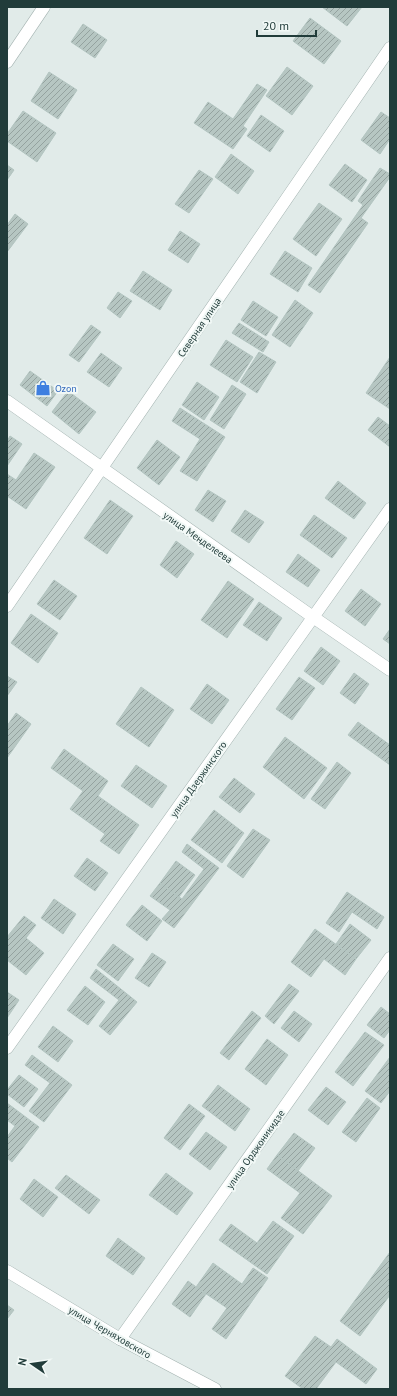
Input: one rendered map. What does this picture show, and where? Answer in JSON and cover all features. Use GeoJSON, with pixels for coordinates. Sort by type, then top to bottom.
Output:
{"type":"FeatureCollection","features":[{"type":"Feature","properties":{"kind":"street"},"geometry":{"type":"LineString","coordinates":[[7,62],[44,7]]}},
{"type":"Feature","properties":{"kind":"street","name":"Северная улица"},"geometry":{"type":"LineString","coordinates":[[7,606],[390,48]]}},
{"type":"Feature","properties":{"kind":"street","name":"улица Менделеева"},"geometry":{"type":"LineString","coordinates":[[7,401],[313,618],[390,670]]}},
{"type":"Feature","properties":{"kind":"street","name":"улица Дзержинского"},"geometry":{"type":"LineString","coordinates":[[7,1048],[390,509]]}},
{"type":"Feature","properties":{"kind":"street","name":"улица Орджоникидзе"},"geometry":{"type":"LineString","coordinates":[[120,1339],[390,958]]}},
{"type":"Feature","properties":{"kind":"street","name":"улица Черняховского"},"geometry":{"type":"LineString","coordinates":[[7,1271],[120,1339],[215,1389]]}},
{"type":"Feature","properties":{"kind":"building"},"geometry":{"type":"Polygon","coordinates":[[[322,7],[362,7],[347,26],[322,7]]]}},
{"type":"Feature","properties":{"kind":"building"},"geometry":{"type":"Polygon","coordinates":[[[310,18],[341,41],[324,64],[293,41],[310,18]]]}},
{"type":"Feature","properties":{"kind":"building"},"geometry":{"type":"Polygon","coordinates":[[[83,24],[107,40],[95,58],[71,42],[83,24]]]}},
{"type":"Feature","properties":{"kind":"building"},"geometry":{"type":"Polygon","coordinates":[[[287,67],[313,86],[292,115],[266,96],[287,67]]]}},
{"type":"Feature","properties":{"kind":"building"},"geometry":{"type":"Polygon","coordinates":[[[49,72],[77,90],[58,119],[31,101],[49,72]]]}},
{"type":"Feature","properties":{"kind":"building"},"geometry":{"type":"Polygon","coordinates":[[[257,84],[267,90],[243,126],[247,129],[233,149],[194,123],[208,102],[233,119],[257,84]]]}},
{"type":"Feature","properties":{"kind":"building"},"geometry":{"type":"Polygon","coordinates":[[[23,111],[56,133],[37,162],[7,141],[7,134],[23,111]]]}},
{"type":"Feature","properties":{"kind":"building"},"geometry":{"type":"Polygon","coordinates":[[[381,112],[390,118],[390,139],[380,154],[361,140],[381,112]]]}},
{"type":"Feature","properties":{"kind":"building"},"geometry":{"type":"Polygon","coordinates":[[[261,115],[284,131],[270,152],[247,136],[261,115]]]}},
{"type":"Feature","properties":{"kind":"building"},"geometry":{"type":"Polygon","coordinates":[[[231,154],[254,171],[238,194],[215,177],[231,154]]]}},
{"type":"Feature","properties":{"kind":"building"},"geometry":{"type":"Polygon","coordinates":[[[345,164],[367,180],[352,202],[329,185],[345,164]]]}},
{"type":"Feature","properties":{"kind":"building"},"geometry":{"type":"Polygon","coordinates":[[[7,165],[14,170],[7,180],[7,165]]]}},
{"type":"Feature","properties":{"kind":"building"},"geometry":{"type":"Polygon","coordinates":[[[380,168],[390,174],[390,177],[361,218],[368,223],[320,293],[308,285],[363,205],[358,201],[380,168]]]}},
{"type":"Feature","properties":{"kind":"building"},"geometry":{"type":"Polygon","coordinates":[[[199,170],[213,179],[189,213],[175,204],[199,170]]]}},
{"type":"Feature","properties":{"kind":"building"},"geometry":{"type":"Polygon","coordinates":[[[319,203],[342,219],[316,256],[293,239],[319,203]]]}},
{"type":"Feature","properties":{"kind":"building"},"geometry":{"type":"Polygon","coordinates":[[[15,214],[28,224],[7,252],[7,225],[15,214]]]}},
{"type":"Feature","properties":{"kind":"building"},"geometry":{"type":"Polygon","coordinates":[[[180,231],[200,244],[188,263],[168,250],[180,231]]]}},
{"type":"Feature","properties":{"kind":"building"},"geometry":{"type":"Polygon","coordinates":[[[285,251],[312,268],[298,292],[270,274],[285,251]]]}},
{"type":"Feature","properties":{"kind":"building"},"geometry":{"type":"Polygon","coordinates":[[[143,271],[172,290],[160,310],[130,291],[143,271]]]}},
{"type":"Feature","properties":{"kind":"building"},"geometry":{"type":"Polygon","coordinates":[[[118,292],[132,301],[120,318],[107,308],[118,292]]]}},
{"type":"Feature","properties":{"kind":"building"},"geometry":{"type":"Polygon","coordinates":[[[295,300],[313,313],[290,347],[272,335],[295,300]]]}},
{"type":"Feature","properties":{"kind":"building"},"geometry":{"type":"Polygon","coordinates":[[[253,301],[278,317],[266,336],[241,320],[253,301]]]}},
{"type":"Feature","properties":{"kind":"building"},"geometry":{"type":"Polygon","coordinates":[[[239,323],[269,342],[263,352],[232,333],[239,323]]]}},
{"type":"Feature","properties":{"kind":"building"},"geometry":{"type":"Polygon","coordinates":[[[91,325],[101,332],[79,362],[69,355],[91,325]]]}},
{"type":"Feature","properties":{"kind":"building"},"geometry":{"type":"Polygon","coordinates":[[[226,340],[253,357],[237,382],[210,365],[226,340]]]}},
{"type":"Feature","properties":{"kind":"building"},"geometry":{"type":"Polygon","coordinates":[[[259,352],[276,362],[257,393],[240,382],[259,352]]]}},
{"type":"Feature","properties":{"kind":"building"},"geometry":{"type":"Polygon","coordinates":[[[101,353],[122,368],[109,387],[87,372],[101,353]]]}},
{"type":"Feature","properties":{"kind":"building"},"geometry":{"type":"Polygon","coordinates":[[[390,357],[390,409],[366,393],[390,357]]]}},
{"type":"Feature","properties":{"kind":"building"},"geometry":{"type":"Polygon","coordinates":[[[30,371],[58,391],[47,406],[20,385],[30,371]]]}},
{"type":"Feature","properties":{"kind":"building"},"geometry":{"type":"Polygon","coordinates":[[[197,382],[219,397],[204,420],[182,405],[197,382]]]}},
{"type":"Feature","properties":{"kind":"building"},"geometry":{"type":"Polygon","coordinates":[[[232,385],[246,394],[224,429],[210,420],[232,385]]]}},
{"type":"Feature","properties":{"kind":"building"},"geometry":{"type":"Polygon","coordinates":[[[68,391],[96,412],[79,434],[52,412],[68,391]]]}},
{"type":"Feature","properties":{"kind":"building"},"geometry":{"type":"Polygon","coordinates":[[[180,408],[225,437],[197,481],[180,471],[200,439],[172,421],[180,408]]]}},
{"type":"Feature","properties":{"kind":"building"},"geometry":{"type":"Polygon","coordinates":[[[378,417],[390,426],[390,447],[368,430],[378,417]]]}},
{"type":"Feature","properties":{"kind":"building"},"geometry":{"type":"Polygon","coordinates":[[[10,436],[22,444],[7,466],[7,441],[10,436]]]}},
{"type":"Feature","properties":{"kind":"building"},"geometry":{"type":"Polygon","coordinates":[[[157,440],[180,457],[159,485],[137,468],[157,440]]]}},
{"type":"Feature","properties":{"kind":"building"},"geometry":{"type":"Polygon","coordinates":[[[34,453],[55,467],[26,509],[7,496],[7,474],[16,480],[34,453]]]}},
{"type":"Feature","properties":{"kind":"building"},"geometry":{"type":"Polygon","coordinates":[[[338,481],[366,503],[354,519],[325,498],[338,481]]]}},
{"type":"Feature","properties":{"kind":"building"},"geometry":{"type":"Polygon","coordinates":[[[208,490],[226,501],[213,522],[195,510],[208,490]]]}},
{"type":"Feature","properties":{"kind":"building"},"geometry":{"type":"Polygon","coordinates":[[[110,500],[133,516],[107,554],[84,538],[110,500]]]}},
{"type":"Feature","properties":{"kind":"building"},"geometry":{"type":"Polygon","coordinates":[[[245,510],[264,522],[249,543],[231,531],[245,510]]]}},
{"type":"Feature","properties":{"kind":"building"},"geometry":{"type":"Polygon","coordinates":[[[314,515],[347,538],[332,558],[300,535],[314,515]]]}},
{"type":"Feature","properties":{"kind":"building"},"geometry":{"type":"Polygon","coordinates":[[[176,541],[194,554],[177,578],[160,565],[176,541]]]}},
{"type":"Feature","properties":{"kind":"building"},"geometry":{"type":"Polygon","coordinates":[[[298,554],[320,570],[308,587],[286,572],[298,554]]]}},
{"type":"Feature","properties":{"kind":"building"},"geometry":{"type":"Polygon","coordinates":[[[54,580],[77,596],[60,620],[37,604],[54,580]]]}},
{"type":"Feature","properties":{"kind":"building"},"geometry":{"type":"Polygon","coordinates":[[[228,581],[254,599],[227,638],[201,620],[228,581]]]}},
{"type":"Feature","properties":{"kind":"building"},"geometry":{"type":"Polygon","coordinates":[[[361,589],[381,604],[365,626],[345,611],[361,589]]]}},
{"type":"Feature","properties":{"kind":"building"},"geometry":{"type":"Polygon","coordinates":[[[259,602],[282,618],[267,641],[243,625],[259,602]]]}},
{"type":"Feature","properties":{"kind":"building"},"geometry":{"type":"Polygon","coordinates":[[[31,614],[58,633],[38,663],[11,643],[31,614]]]}},
{"type":"Feature","properties":{"kind":"building"},"geometry":{"type":"Polygon","coordinates":[[[390,629],[390,644],[383,639],[390,629]]]}},
{"type":"Feature","properties":{"kind":"building"},"geometry":{"type":"Polygon","coordinates":[[[321,647],[340,661],[323,685],[304,671],[321,647]]]}},
{"type":"Feature","properties":{"kind":"building"},"geometry":{"type":"Polygon","coordinates":[[[354,673],[369,684],[355,704],[340,693],[354,673]]]}},
{"type":"Feature","properties":{"kind":"building"},"geometry":{"type":"Polygon","coordinates":[[[7,676],[17,682],[7,696],[7,676]]]}},
{"type":"Feature","properties":{"kind":"building"},"geometry":{"type":"Polygon","coordinates":[[[299,677],[315,688],[292,720],[276,709],[299,677]]]}},
{"type":"Feature","properties":{"kind":"building"},"geometry":{"type":"Polygon","coordinates":[[[207,684],[229,700],[212,724],[190,709],[207,684]]]}},
{"type":"Feature","properties":{"kind":"building"},"geometry":{"type":"Polygon","coordinates":[[[141,687],[174,710],[149,747],[116,724],[141,687]]]}},
{"type":"Feature","properties":{"kind":"building"},"geometry":{"type":"Polygon","coordinates":[[[16,713],[31,724],[7,758],[7,726],[16,713]]]}},
{"type":"Feature","properties":{"kind":"building"},"geometry":{"type":"Polygon","coordinates":[[[358,722],[390,745],[390,765],[348,735],[358,722]]]}},
{"type":"Feature","properties":{"kind":"building"},"geometry":{"type":"Polygon","coordinates":[[[285,737],[327,768],[304,799],[263,767],[285,737]]]}},
{"type":"Feature","properties":{"kind":"building"},"geometry":{"type":"Polygon","coordinates":[[[64,749],[108,781],[98,796],[139,825],[119,854],[100,841],[105,834],[70,809],[83,791],[51,768],[64,749]]]}},
{"type":"Feature","properties":{"kind":"building"},"geometry":{"type":"Polygon","coordinates":[[[337,762],[351,773],[325,809],[311,799],[337,762]]]}},
{"type":"Feature","properties":{"kind":"building"},"geometry":{"type":"Polygon","coordinates":[[[136,765],[167,786],[152,808],[121,786],[136,765]]]}},
{"type":"Feature","properties":{"kind":"building"},"geometry":{"type":"Polygon","coordinates":[[[234,778],[255,794],[240,813],[219,797],[234,778]]]}},
{"type":"Feature","properties":{"kind":"building"},"geometry":{"type":"Polygon","coordinates":[[[214,810],[244,833],[222,863],[191,840],[214,810]]]}},
{"type":"Feature","properties":{"kind":"building"},"geometry":{"type":"Polygon","coordinates":[[[253,829],[270,840],[243,878],[227,866],[253,829]]]}},
{"type":"Feature","properties":{"kind":"building"},"geometry":{"type":"Polygon","coordinates":[[[187,844],[219,868],[174,928],[162,919],[170,910],[150,896],[160,883],[182,899],[204,869],[182,852],[187,844]]]}},
{"type":"Feature","properties":{"kind":"building"},"geometry":{"type":"Polygon","coordinates":[[[87,858],[108,873],[95,891],[74,876],[87,858]]]}},
{"type":"Feature","properties":{"kind":"building"},"geometry":{"type":"Polygon","coordinates":[[[176,861],[195,875],[179,897],[160,883],[176,861]]]}},
{"type":"Feature","properties":{"kind":"building"},"geometry":{"type":"Polygon","coordinates":[[[347,892],[384,917],[377,929],[352,912],[339,932],[326,923],[347,892]]]}},
{"type":"Feature","properties":{"kind":"building"},"geometry":{"type":"Polygon","coordinates":[[[54,899],[76,914],[63,934],[41,918],[54,899]]]}},
{"type":"Feature","properties":{"kind":"building"},"geometry":{"type":"Polygon","coordinates":[[[142,905],[162,921],[147,941],[126,925],[142,905]]]}},
{"type":"Feature","properties":{"kind":"building"},"geometry":{"type":"Polygon","coordinates":[[[24,916],[36,925],[26,938],[44,953],[26,975],[7,960],[7,937],[24,916]]]}},
{"type":"Feature","properties":{"kind":"building"},"geometry":{"type":"Polygon","coordinates":[[[350,924],[371,940],[356,959],[336,944],[350,924]]]}},
{"type":"Feature","properties":{"kind":"building"},"geometry":{"type":"Polygon","coordinates":[[[315,929],[356,959],[345,975],[324,959],[311,977],[291,962],[315,929]]]}},
{"type":"Feature","properties":{"kind":"building"},"geometry":{"type":"Polygon","coordinates":[[[113,944],[134,959],[118,981],[97,965],[113,944]]]}},
{"type":"Feature","properties":{"kind":"building"},"geometry":{"type":"Polygon","coordinates":[[[152,953],[166,962],[149,987],[135,978],[152,953]]]}},
{"type":"Feature","properties":{"kind":"building"},"geometry":{"type":"Polygon","coordinates":[[[96,969],[137,1002],[110,1035],[99,1026],[119,1000],[90,978],[96,969]]]}},
{"type":"Feature","properties":{"kind":"building"},"geometry":{"type":"Polygon","coordinates":[[[289,984],[299,991],[274,1024],[265,1016],[289,984]]]}},
{"type":"Feature","properties":{"kind":"building"},"geometry":{"type":"Polygon","coordinates":[[[85,986],[105,1002],[88,1025],[67,1010],[85,986]]]}},
{"type":"Feature","properties":{"kind":"building"},"geometry":{"type":"Polygon","coordinates":[[[7,992],[19,1000],[7,1018],[7,992]]]}},
{"type":"Feature","properties":{"kind":"building"},"geometry":{"type":"Polygon","coordinates":[[[381,1007],[390,1014],[390,1030],[384,1038],[367,1025],[381,1007]]]}},
{"type":"Feature","properties":{"kind":"building"},"geometry":{"type":"Polygon","coordinates":[[[252,1011],[261,1018],[229,1060],[220,1053],[252,1011]]]}},
{"type":"Feature","properties":{"kind":"building"},"geometry":{"type":"Polygon","coordinates":[[[294,1011],[312,1024],[299,1042],[281,1028],[294,1011]]]}},
{"type":"Feature","properties":{"kind":"building"},"geometry":{"type":"Polygon","coordinates":[[[53,1026],[73,1041],[58,1062],[38,1047],[53,1026]]]}},
{"type":"Feature","properties":{"kind":"building"},"geometry":{"type":"Polygon","coordinates":[[[365,1032],[384,1045],[353,1086],[335,1072],[365,1032]]]}},
{"type":"Feature","properties":{"kind":"building"},"geometry":{"type":"Polygon","coordinates":[[[267,1039],[288,1055],[266,1085],[245,1069],[267,1039]]]}},
{"type":"Feature","properties":{"kind":"building"},"geometry":{"type":"Polygon","coordinates":[[[32,1055],[72,1085],[44,1122],[29,1111],[50,1083],[25,1065],[32,1055]]]}},
{"type":"Feature","properties":{"kind":"building"},"geometry":{"type":"Polygon","coordinates":[[[390,1057],[390,1091],[381,1103],[365,1091],[390,1057]]]}},
{"type":"Feature","properties":{"kind":"building"},"geometry":{"type":"Polygon","coordinates":[[[19,1075],[38,1089],[24,1107],[7,1094],[7,1090],[19,1075]]]}},
{"type":"Feature","properties":{"kind":"building"},"geometry":{"type":"Polygon","coordinates":[[[218,1085],[250,1109],[235,1131],[202,1106],[218,1085]]]}},
{"type":"Feature","properties":{"kind":"building"},"geometry":{"type":"Polygon","coordinates":[[[326,1087],[346,1102],[328,1125],[308,1110],[326,1087]]]}},
{"type":"Feature","properties":{"kind":"building"},"geometry":{"type":"Polygon","coordinates":[[[367,1098],[380,1108],[356,1142],[342,1132],[367,1098]]]}},
{"type":"Feature","properties":{"kind":"building"},"geometry":{"type":"Polygon","coordinates":[[[7,1103],[39,1127],[12,1162],[7,1158],[7,1137],[15,1126],[7,1120],[7,1103]]]}},
{"type":"Feature","properties":{"kind":"building"},"geometry":{"type":"Polygon","coordinates":[[[189,1104],[205,1116],[180,1150],[164,1138],[189,1104]]]}},
{"type":"Feature","properties":{"kind":"building"},"geometry":{"type":"Polygon","coordinates":[[[206,1132],[227,1147],[210,1170],[189,1154],[206,1132]]]}},
{"type":"Feature","properties":{"kind":"building"},"geometry":{"type":"Polygon","coordinates":[[[294,1133],[315,1148],[298,1171],[277,1155],[294,1133]]]}},
{"type":"Feature","properties":{"kind":"building"},"geometry":{"type":"Polygon","coordinates":[[[277,1155],[332,1196],[303,1234],[281,1218],[300,1193],[267,1169],[277,1155]]]}},
{"type":"Feature","properties":{"kind":"building"},"geometry":{"type":"Polygon","coordinates":[[[166,1173],[193,1193],[177,1215],[149,1195],[166,1173]]]}},
{"type":"Feature","properties":{"kind":"building"},"geometry":{"type":"Polygon","coordinates":[[[66,1175],[100,1200],[89,1214],[55,1188],[66,1175]]]}},
{"type":"Feature","properties":{"kind":"building"},"geometry":{"type":"Polygon","coordinates":[[[34,1179],[58,1197],[43,1217],[20,1199],[34,1179]]]}},
{"type":"Feature","properties":{"kind":"building"},"geometry":{"type":"Polygon","coordinates":[[[273,1221],[294,1236],[267,1274],[219,1240],[231,1224],[257,1243],[273,1221]]]}},
{"type":"Feature","properties":{"kind":"building"},"geometry":{"type":"Polygon","coordinates":[[[118,1238],[145,1258],[133,1275],[106,1256],[118,1238]]]}},
{"type":"Feature","properties":{"kind":"building"},"geometry":{"type":"Polygon","coordinates":[[[390,1252],[390,1295],[360,1336],[340,1321],[390,1252]]]}},
{"type":"Feature","properties":{"kind":"building"},"geometry":{"type":"Polygon","coordinates":[[[213,1263],[242,1284],[253,1268],[268,1278],[226,1339],[212,1329],[227,1308],[196,1287],[213,1263]]]}},
{"type":"Feature","properties":{"kind":"building"},"geometry":{"type":"Polygon","coordinates":[[[188,1281],[206,1294],[190,1317],[172,1304],[188,1281]]]}},
{"type":"Feature","properties":{"kind":"building"},"geometry":{"type":"Polygon","coordinates":[[[7,1305],[14,1310],[7,1319],[7,1305]]]}},
{"type":"Feature","properties":{"kind":"building"},"geometry":{"type":"Polygon","coordinates":[[[315,1336],[331,1347],[337,1339],[377,1369],[366,1384],[336,1362],[316,1389],[303,1389],[285,1376],[315,1336]]]}},
{"type":"Feature","properties":{"kind":"place","name":"Ozon"},"geometry":{"type":"Point","coordinates":[43,388]}}]}
